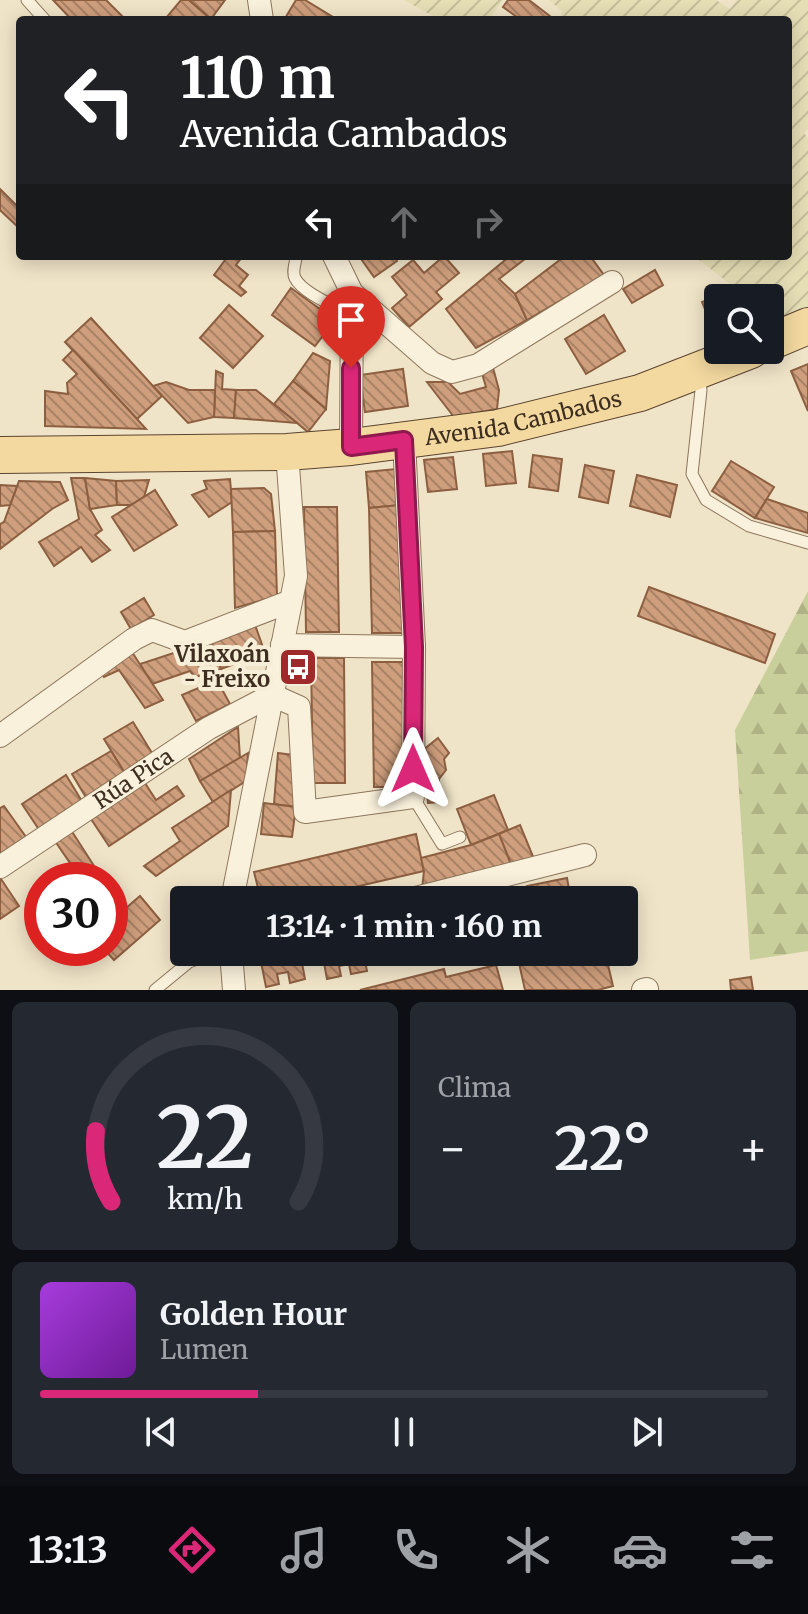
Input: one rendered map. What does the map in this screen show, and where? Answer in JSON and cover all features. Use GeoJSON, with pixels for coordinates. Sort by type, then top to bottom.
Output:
{"type":"FeatureCollection","features":[{"type":"Feature","properties":{"kind":"main road"},"geometry":{"type":"LineString","coordinates":[[784,336],[808,326]]}},
{"type":"Feature","properties":{"kind":"main road","name":"Avenida Cambados"},"geometry":{"type":"LineString","coordinates":[[0,455],[287,452],[351,447],[498,428],[640,393],[716,364]]}},
{"type":"Feature","properties":{"kind":"street"},"geometry":{"type":"LineString","coordinates":[[336,260],[352,304],[351,447]]}},
{"type":"Feature","properties":{"kind":"street"},"geometry":{"type":"LineString","coordinates":[[352,304],[432,363],[452,372],[478,365],[612,282]]}},
{"type":"Feature","properties":{"kind":"street"},"geometry":{"type":"LineString","coordinates":[[272,695],[299,707],[305,812],[413,797],[414,647],[404,440]]}},
{"type":"Feature","properties":{"kind":"street"},"geometry":{"type":"LineString","coordinates":[[235,886],[296,576],[287,452]]}},
{"type":"Feature","properties":{"kind":"street"},"geometry":{"type":"LineString","coordinates":[[0,736],[134,639],[152,630],[185,642],[291,601]]}},
{"type":"Feature","properties":{"kind":"street"},"geometry":{"type":"LineString","coordinates":[[282,645],[414,647]]}},
{"type":"Feature","properties":{"kind":"street","name":"Rúa Pica"},"geometry":{"type":"LineString","coordinates":[[0,867],[209,728],[272,695]]}},
{"type":"Feature","properties":{"kind":"street"},"geometry":{"type":"LineString","coordinates":[[463,886],[585,855]]}},
{"type":"Feature","properties":{"kind":"street"},"geometry":{"type":"LineString","coordinates":[[232,966],[234,990]]}},
{"type":"Feature","properties":{"kind":"lane"},"geometry":{"type":"LineString","coordinates":[[27,0],[41,16]]}},
{"type":"Feature","properties":{"kind":"lane"},"geometry":{"type":"LineString","coordinates":[[296,260],[293,274],[298,283],[317,297],[352,304]]}},
{"type":"Feature","properties":{"kind":"lane"},"geometry":{"type":"LineString","coordinates":[[698,371],[701,390],[692,474],[706,500],[749,526],[808,543]]}},
{"type":"Feature","properties":{"kind":"lane"},"geometry":{"type":"LineString","coordinates":[[413,797],[442,844],[460,837]]}},
{"type":"Feature","properties":{"kind":"lane"},"geometry":{"type":"LineString","coordinates":[[155,990],[184,966]]}},
{"type":"Feature","properties":{"kind":"shaded area"},"geometry":{"type":"Polygon","coordinates":[[[404,0],[503,0],[492,16],[433,16],[404,0]]]}},
{"type":"Feature","properties":{"kind":"shaded area"},"geometry":{"type":"Polygon","coordinates":[[[549,0],[716,0],[730,9],[737,0],[808,0],[808,129],[804,133],[808,138],[808,326],[793,333],[784,326],[784,284],[730,284],[699,260],[792,260],[792,16],[561,16],[562,11],[549,0]]]}},
{"type":"Feature","properties":{"kind":"green space"},"geometry":{"type":"Polygon","coordinates":[[[808,591],[808,951],[750,960],[735,730],[808,591]]]}},
{"type":"Feature","properties":{"kind":"building"},"geometry":{"type":"Polygon","coordinates":[[[53,0],[106,0],[122,16],[68,16],[53,0]]]}},
{"type":"Feature","properties":{"kind":"building"},"geometry":{"type":"Polygon","coordinates":[[[181,0],[189,0],[207,16],[168,16],[181,0]]]}},
{"type":"Feature","properties":{"kind":"building"},"geometry":{"type":"Polygon","coordinates":[[[189,0],[225,0],[213,16],[208,16],[189,0]]]}},
{"type":"Feature","properties":{"kind":"building"},"geometry":{"type":"Polygon","coordinates":[[[296,0],[305,0],[331,16],[286,16],[296,0]]]}},
{"type":"Feature","properties":{"kind":"building"},"geometry":{"type":"Polygon","coordinates":[[[508,0],[529,0],[550,16],[515,16],[503,7],[508,0]]]}},
{"type":"Feature","properties":{"kind":"building"},"geometry":{"type":"Polygon","coordinates":[[[0,189],[16,205],[16,225],[0,210],[0,189]]]}},
{"type":"Feature","properties":{"kind":"building"},"geometry":{"type":"Polygon","coordinates":[[[225,260],[240,260],[236,265],[248,275],[239,286],[246,292],[241,296],[214,275],[225,260]]]}},
{"type":"Feature","properties":{"kind":"building"},"geometry":{"type":"Polygon","coordinates":[[[362,260],[396,260],[397,261],[374,277],[362,260]]]}},
{"type":"Feature","properties":{"kind":"building"},"geometry":{"type":"Polygon","coordinates":[[[413,260],[424,273],[439,260],[448,260],[459,273],[436,292],[442,299],[409,327],[392,308],[407,295],[392,277],[413,260]]]}},
{"type":"Feature","properties":{"kind":"building"},"geometry":{"type":"Polygon","coordinates":[[[505,260],[524,260],[499,279],[515,294],[527,320],[476,348],[446,309],[505,260]]]}},
{"type":"Feature","properties":{"kind":"building"},"geometry":{"type":"Polygon","coordinates":[[[560,260],[593,260],[604,275],[527,320],[515,294],[560,260]]]}},
{"type":"Feature","properties":{"kind":"building"},"geometry":{"type":"Polygon","coordinates":[[[655,270],[663,285],[632,303],[623,289],[655,270]]]}},
{"type":"Feature","properties":{"kind":"building"},"geometry":{"type":"Polygon","coordinates":[[[291,288],[335,320],[315,346],[272,315],[291,288]]]}},
{"type":"Feature","properties":{"kind":"building"},"geometry":{"type":"Polygon","coordinates":[[[229,305],[263,336],[233,368],[200,338],[229,305]]]}},
{"type":"Feature","properties":{"kind":"building"},"geometry":{"type":"Polygon","coordinates":[[[604,315],[625,351],[586,374],[565,339],[604,315]]]}},
{"type":"Feature","properties":{"kind":"building"},"geometry":{"type":"Polygon","coordinates":[[[91,318],[162,396],[137,419],[65,342],[91,318]]]}},
{"type":"Feature","properties":{"kind":"building"},"geometry":{"type":"Polygon","coordinates":[[[73,350],[146,429],[45,426],[45,391],[68,394],[67,383],[77,374],[63,360],[73,350]]]}},
{"type":"Feature","properties":{"kind":"building"},"geometry":{"type":"Polygon","coordinates":[[[313,353],[330,361],[326,409],[293,381],[313,353]]]}},
{"type":"Feature","properties":{"kind":"building"},"geometry":{"type":"Polygon","coordinates":[[[492,364],[499,390],[497,409],[454,417],[427,382],[448,382],[460,394],[486,387],[481,370],[492,364]]]}},
{"type":"Feature","properties":{"kind":"building"},"geometry":{"type":"Polygon","coordinates":[[[808,364],[808,411],[791,371],[808,364]]]}},
{"type":"Feature","properties":{"kind":"building"},"geometry":{"type":"Polygon","coordinates":[[[403,369],[408,406],[365,412],[360,375],[403,369]]]}},
{"type":"Feature","properties":{"kind":"building"},"geometry":{"type":"Polygon","coordinates":[[[216,371],[223,374],[222,389],[236,390],[234,418],[214,417],[216,371]]]}},
{"type":"Feature","properties":{"kind":"building"},"geometry":{"type":"Polygon","coordinates":[[[293,381],[326,409],[308,432],[274,404],[293,381]]]}},
{"type":"Feature","properties":{"kind":"building"},"geometry":{"type":"Polygon","coordinates":[[[166,382],[189,390],[215,390],[214,417],[188,423],[153,386],[166,382]]]}},
{"type":"Feature","properties":{"kind":"building"},"geometry":{"type":"Polygon","coordinates":[[[236,390],[256,390],[297,423],[234,418],[236,390]]]}},
{"type":"Feature","properties":{"kind":"building"},"geometry":{"type":"Polygon","coordinates":[[[512,451],[516,483],[486,486],[483,454],[512,451]]]}},
{"type":"Feature","properties":{"kind":"building"},"geometry":{"type":"Polygon","coordinates":[[[533,455],[562,459],[558,491],[529,487],[533,455]]]}},
{"type":"Feature","properties":{"kind":"building"},"geometry":{"type":"Polygon","coordinates":[[[453,457],[457,489],[428,492],[424,460],[453,457]]]}},
{"type":"Feature","properties":{"kind":"building"},"geometry":{"type":"Polygon","coordinates":[[[731,461],[774,487],[755,518],[712,491],[731,461]]]}},
{"type":"Feature","properties":{"kind":"building"},"geometry":{"type":"Polygon","coordinates":[[[585,465],[614,471],[608,503],[579,497],[585,465]]]}},
{"type":"Feature","properties":{"kind":"building"},"geometry":{"type":"Polygon","coordinates":[[[396,469],[400,505],[369,508],[366,472],[396,469]]]}},
{"type":"Feature","properties":{"kind":"building"},"geometry":{"type":"Polygon","coordinates":[[[637,475],[677,485],[670,517],[630,506],[637,475]]]}},
{"type":"Feature","properties":{"kind":"building"},"geometry":{"type":"Polygon","coordinates":[[[71,478],[85,478],[90,509],[102,530],[95,535],[110,550],[92,562],[81,547],[54,566],[39,542],[79,519],[71,478]]]}},
{"type":"Feature","properties":{"kind":"building"},"geometry":{"type":"Polygon","coordinates":[[[85,478],[116,481],[117,505],[90,509],[85,478]]]}},
{"type":"Feature","properties":{"kind":"building"},"geometry":{"type":"Polygon","coordinates":[[[230,479],[232,502],[209,517],[192,495],[207,489],[204,481],[230,479]]]}},
{"type":"Feature","properties":{"kind":"building"},"geometry":{"type":"Polygon","coordinates":[[[149,480],[144,497],[131,505],[117,505],[116,481],[149,480]]]}},
{"type":"Feature","properties":{"kind":"building"},"geometry":{"type":"Polygon","coordinates":[[[19,481],[60,482],[68,500],[0,549],[0,524],[4,522],[19,481]]]}},
{"type":"Feature","properties":{"kind":"building"},"geometry":{"type":"Polygon","coordinates":[[[0,485],[17,486],[10,505],[0,506],[0,485]]]}},
{"type":"Feature","properties":{"kind":"building"},"geometry":{"type":"Polygon","coordinates":[[[264,488],[271,494],[275,531],[233,532],[231,489],[264,488]]]}},
{"type":"Feature","properties":{"kind":"building"},"geometry":{"type":"Polygon","coordinates":[[[155,490],[177,525],[134,551],[112,517],[155,490]]]}},
{"type":"Feature","properties":{"kind":"building"},"geometry":{"type":"Polygon","coordinates":[[[767,499],[808,513],[808,533],[755,518],[767,499]]]}},
{"type":"Feature","properties":{"kind":"building"},"geometry":{"type":"Polygon","coordinates":[[[400,505],[405,633],[372,633],[369,508],[400,505]]]}},
{"type":"Feature","properties":{"kind":"building"},"geometry":{"type":"Polygon","coordinates":[[[304,507],[337,507],[339,632],[306,632],[304,507]]]}},
{"type":"Feature","properties":{"kind":"building"},"geometry":{"type":"Polygon","coordinates":[[[275,531],[277,596],[235,608],[233,532],[275,531]]]}},
{"type":"Feature","properties":{"kind":"building"},"geometry":{"type":"Polygon","coordinates":[[[649,587],[775,634],[765,663],[638,616],[649,587]]]}},
{"type":"Feature","properties":{"kind":"building"},"geometry":{"type":"Polygon","coordinates":[[[144,598],[154,615],[131,629],[121,612],[144,598]]]}},
{"type":"Feature","properties":{"kind":"building"},"geometry":{"type":"Polygon","coordinates":[[[254,622],[265,653],[221,669],[210,638],[254,622]]]}},
{"type":"Feature","properties":{"kind":"building"},"geometry":{"type":"Polygon","coordinates":[[[192,647],[195,655],[204,653],[207,663],[217,659],[221,669],[195,677],[190,671],[152,684],[140,664],[192,647]]]}},
{"type":"Feature","properties":{"kind":"building"},"geometry":{"type":"Polygon","coordinates":[[[132,652],[163,700],[145,708],[119,670],[104,677],[101,671],[132,652]]]}},
{"type":"Feature","properties":{"kind":"building"},"geometry":{"type":"Polygon","coordinates":[[[311,658],[344,658],[345,783],[313,783],[311,658]]]}},
{"type":"Feature","properties":{"kind":"building"},"geometry":{"type":"Polygon","coordinates":[[[372,662],[405,662],[407,787],[374,787],[372,662]]]}},
{"type":"Feature","properties":{"kind":"building"},"geometry":{"type":"Polygon","coordinates":[[[217,680],[230,704],[196,721],[182,695],[217,680]]]}},
{"type":"Feature","properties":{"kind":"building"},"geometry":{"type":"Polygon","coordinates":[[[133,722],[155,758],[126,775],[104,739],[133,722]]]}},
{"type":"Feature","properties":{"kind":"building"},"geometry":{"type":"Polygon","coordinates":[[[238,727],[240,758],[200,781],[189,759],[238,727]]]}},
{"type":"Feature","properties":{"kind":"building"},"geometry":{"type":"Polygon","coordinates":[[[438,738],[449,753],[444,759],[446,770],[439,779],[439,802],[428,803],[422,751],[438,738]]]}},
{"type":"Feature","properties":{"kind":"building"},"geometry":{"type":"Polygon","coordinates":[[[111,751],[126,775],[87,799],[72,774],[111,751]]]}},
{"type":"Feature","properties":{"kind":"building"},"geometry":{"type":"Polygon","coordinates":[[[248,753],[246,781],[213,802],[200,781],[248,753]]]}},
{"type":"Feature","properties":{"kind":"building"},"geometry":{"type":"Polygon","coordinates":[[[278,753],[293,755],[296,807],[274,804],[278,753]]]}},
{"type":"Feature","properties":{"kind":"building"},"geometry":{"type":"Polygon","coordinates":[[[66,775],[83,803],[40,831],[22,804],[66,775]]]}},
{"type":"Feature","properties":{"kind":"building"},"geometry":{"type":"Polygon","coordinates":[[[143,780],[156,800],[177,786],[184,796],[109,846],[89,816],[143,780]]]}},
{"type":"Feature","properties":{"kind":"building"},"geometry":{"type":"Polygon","coordinates":[[[231,790],[228,826],[156,876],[144,866],[180,841],[172,828],[231,790]]]}},
{"type":"Feature","properties":{"kind":"building"},"geometry":{"type":"Polygon","coordinates":[[[494,795],[508,830],[471,845],[457,809],[494,795]]]}},
{"type":"Feature","properties":{"kind":"building"},"geometry":{"type":"Polygon","coordinates":[[[264,803],[296,807],[292,837],[261,834],[264,803]]]}},
{"type":"Feature","properties":{"kind":"building"},"geometry":{"type":"Polygon","coordinates":[[[4,806],[26,837],[0,855],[0,808],[4,806]]]}},
{"type":"Feature","properties":{"kind":"building"},"geometry":{"type":"Polygon","coordinates":[[[520,825],[534,859],[512,867],[499,834],[520,825]]]}},
{"type":"Feature","properties":{"kind":"building"},"geometry":{"type":"Polygon","coordinates":[[[71,830],[91,862],[69,862],[55,841],[71,830]]]}},
{"type":"Feature","properties":{"kind":"building"},"geometry":{"type":"Polygon","coordinates":[[[416,834],[424,871],[359,886],[258,886],[254,872],[416,834]]]}},
{"type":"Feature","properties":{"kind":"building"},"geometry":{"type":"Polygon","coordinates":[[[499,834],[512,867],[434,886],[422,886],[421,858],[499,834]]]}},
{"type":"Feature","properties":{"kind":"building"},"geometry":{"type":"Polygon","coordinates":[[[567,878],[568,886],[527,886],[567,878]]]}},
{"type":"Feature","properties":{"kind":"building"},"geometry":{"type":"Polygon","coordinates":[[[0,880],[19,906],[0,919],[0,880]]]}},
{"type":"Feature","properties":{"kind":"building"},"geometry":{"type":"Polygon","coordinates":[[[140,896],[160,920],[128,948],[128,906],[140,896]]]}},
{"type":"Feature","properties":{"kind":"building"},"geometry":{"type":"Polygon","coordinates":[[[262,966],[303,966],[305,979],[290,983],[288,972],[277,974],[279,984],[266,987],[262,966]]]}},
{"type":"Feature","properties":{"kind":"building"},"geometry":{"type":"Polygon","coordinates":[[[325,966],[339,966],[341,976],[327,979],[325,966]]]}},
{"type":"Feature","properties":{"kind":"building"},"geometry":{"type":"Polygon","coordinates":[[[349,966],[366,966],[367,971],[351,974],[349,966]]]}},
{"type":"Feature","properties":{"kind":"building"},"geometry":{"type":"Polygon","coordinates":[[[496,966],[503,990],[360,990],[444,969],[446,977],[496,966]]]}},
{"type":"Feature","properties":{"kind":"building"},"geometry":{"type":"Polygon","coordinates":[[[520,966],[608,966],[613,986],[598,990],[525,990],[520,966]]]}},
{"type":"Feature","properties":{"kind":"building"},"geometry":{"type":"Polygon","coordinates":[[[751,977],[753,990],[731,990],[730,980],[751,977]]]}},
{"type":"Feature","properties":{"kind":"place","name":"Vilaxoán - Freixo"},"geometry":{"type":"Point","coordinates":[298,667]}},
{"type":"Feature","properties":{"kind":"route"},"geometry":{"type":"LineString","coordinates":[[351,368],[351,447],[404,440],[414,647],[413,769]]}}]}
